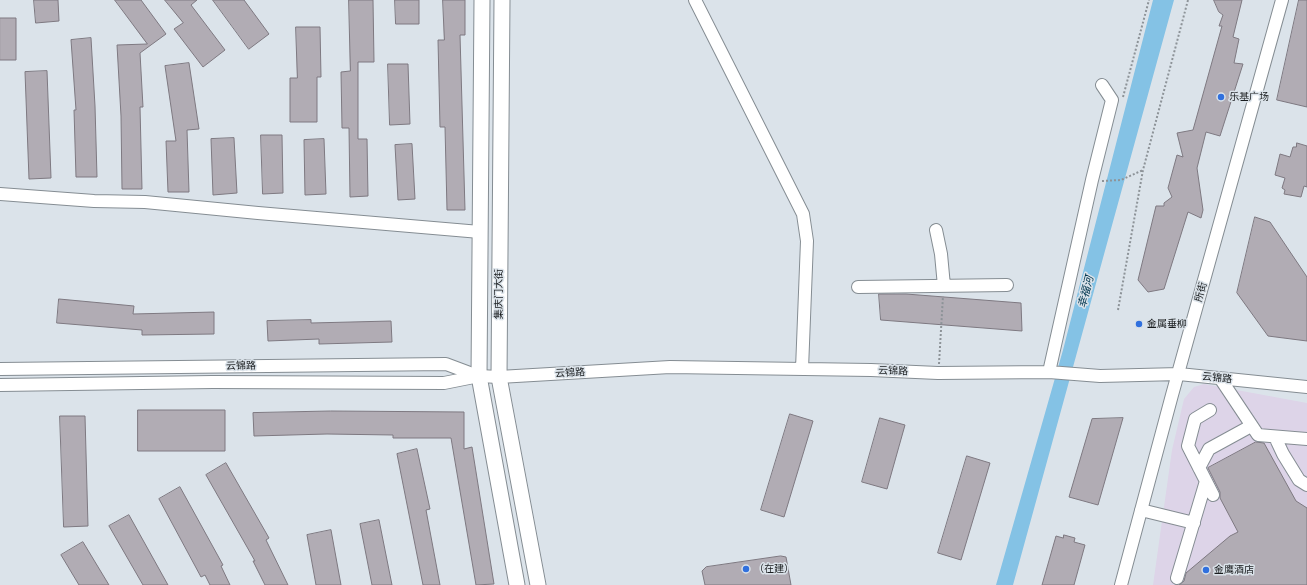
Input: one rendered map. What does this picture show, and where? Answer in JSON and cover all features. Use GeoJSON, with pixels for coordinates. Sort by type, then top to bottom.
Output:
{"type":"FeatureCollection","features":[{"type":"Feature","properties":{"kind":"main road","name":"集庆门大街"},"geometry":{"type":"LineString","coordinates":[[482,0],[479,376],[517,585]]}},
{"type":"Feature","properties":{"kind":"main road","name":"集庆门大街"},"geometry":{"type":"LineString","coordinates":[[502,0],[499,377],[538,585]]}},
{"type":"Feature","properties":{"kind":"street"},"geometry":{"type":"LineString","coordinates":[[695,0],[803,214],[808,241],[802,369]]}},
{"type":"Feature","properties":{"kind":"street","name":"所街"},"geometry":{"type":"LineString","coordinates":[[1121,585],[1282,0]]}},
{"type":"Feature","properties":{"kind":"street"},"geometry":{"type":"LineString","coordinates":[[1049,372],[1096,180],[1112,100],[1102,85]]}},
{"type":"Feature","properties":{"kind":"street"},"geometry":{"type":"LineString","coordinates":[[0,194],[94,201],[145,202],[480,232]]}},
{"type":"Feature","properties":{"kind":"street"},"geometry":{"type":"LineString","coordinates":[[936,230],[941,254],[944,286]]}},
{"type":"Feature","properties":{"kind":"street"},"geometry":{"type":"LineString","coordinates":[[858,287],[1007,285]]}},
{"type":"Feature","properties":{"kind":"street","name":"云锦路"},"geometry":{"type":"LineString","coordinates":[[0,369],[446,364],[479,376]]}},
{"type":"Feature","properties":{"kind":"street","name":"云锦路"},"geometry":{"type":"LineString","coordinates":[[0,385],[213,382],[444,383],[479,376],[499,377],[670,367],[938,373],[1049,372],[1100,376],[1179,374],[1307,387]]}},
{"type":"Feature","properties":{"kind":"street"},"geometry":{"type":"LineString","coordinates":[[1220,378],[1258,435],[1307,439]]}},
{"type":"Feature","properties":{"kind":"street"},"geometry":{"type":"LineString","coordinates":[[1210,410],[1195,419],[1188,446],[1213,495]]}},
{"type":"Feature","properties":{"kind":"street"},"geometry":{"type":"LineString","coordinates":[[1199,468],[1209,449],[1251,426]]}},
{"type":"Feature","properties":{"kind":"street"},"geometry":{"type":"LineString","coordinates":[[1275,437],[1299,480],[1307,485]]}},
{"type":"Feature","properties":{"kind":"street"},"geometry":{"type":"LineString","coordinates":[[1177,578],[1206,481]]}},
{"type":"Feature","properties":{"kind":"street"},"geometry":{"type":"LineString","coordinates":[[1141,510],[1194,523]]}},
{"type":"Feature","properties":{"kind":"path"},"geometry":{"type":"LineString","coordinates":[[1137,48],[1149,0]]}},
{"type":"Feature","properties":{"kind":"path"},"geometry":{"type":"LineString","coordinates":[[1118,310],[1143,170],[1188,0]]}},
{"type":"Feature","properties":{"kind":"path"},"geometry":{"type":"LineString","coordinates":[[1096,180],[1121,180],[1143,170]]}},
{"type":"Feature","properties":{"kind":"path"},"geometry":{"type":"LineString","coordinates":[[938,373],[944,286]]}},
{"type":"Feature","properties":{"kind":"shaded area"},"geometry":{"type":"Polygon","coordinates":[[[1204,384],[1307,403],[1307,585],[1153,585],[1172,450],[1184,399],[1194,387],[1204,384]]]}},
{"type":"Feature","properties":{"kind":"water","name":"幸福河"},"geometry":{"type":"Polygon","coordinates":[[[1153,0],[1174,0],[1013,585],[996,585],[1063,350],[1153,0]]]}},
{"type":"Feature","properties":{"kind":"building"},"geometry":{"type":"Polygon","coordinates":[[[34,0],[58,0],[59,21],[36,23],[34,0]]]}},
{"type":"Feature","properties":{"kind":"building"},"geometry":{"type":"Polygon","coordinates":[[[115,0],[141,0],[166,34],[140,53],[143,107],[140,107],[142,189],[122,189],[121,116],[117,45],[147,44],[115,0]]]}},
{"type":"Feature","properties":{"kind":"building"},"geometry":{"type":"Polygon","coordinates":[[[165,0],[197,0],[191,5],[225,50],[203,67],[174,29],[183,23],[165,0]]]}},
{"type":"Feature","properties":{"kind":"building"},"geometry":{"type":"Polygon","coordinates":[[[213,0],[244,0],[269,34],[249,49],[213,0]]]}},
{"type":"Feature","properties":{"kind":"building"},"geometry":{"type":"Polygon","coordinates":[[[349,0],[373,0],[374,62],[358,62],[358,139],[367,139],[368,196],[350,197],[349,128],[342,128],[341,72],[350,71],[349,0]]]}},
{"type":"Feature","properties":{"kind":"building"},"geometry":{"type":"Polygon","coordinates":[[[395,0],[419,0],[419,24],[396,24],[395,0]]]}},
{"type":"Feature","properties":{"kind":"building"},"geometry":{"type":"Polygon","coordinates":[[[443,0],[465,0],[465,35],[460,35],[465,210],[447,210],[445,127],[440,127],[438,40],[444,40],[443,0]]]}},
{"type":"Feature","properties":{"kind":"building"},"geometry":{"type":"Polygon","coordinates":[[[1214,0],[1242,0],[1233,37],[1239,39],[1234,63],[1243,64],[1220,136],[1206,132],[1197,168],[1203,210],[1201,218],[1188,212],[1164,289],[1148,292],[1138,280],[1156,206],[1164,206],[1164,203],[1172,197],[1168,188],[1177,155],[1183,157],[1177,133],[1193,130],[1222,26],[1219,26],[1223,15],[1219,12],[1214,0]]]}},
{"type":"Feature","properties":{"kind":"building"},"geometry":{"type":"Polygon","coordinates":[[[1299,0],[1307,0],[1307,107],[1277,100],[1299,0]]]}},
{"type":"Feature","properties":{"kind":"building"},"geometry":{"type":"Polygon","coordinates":[[[0,18],[16,18],[16,60],[0,60],[0,18]]]}},
{"type":"Feature","properties":{"kind":"building"},"geometry":{"type":"Polygon","coordinates":[[[296,27],[320,27],[321,77],[317,77],[317,122],[290,122],[290,78],[297,78],[296,27]]]}},
{"type":"Feature","properties":{"kind":"building"},"geometry":{"type":"Polygon","coordinates":[[[91,38],[97,177],[76,177],[74,110],[76,110],[71,40],[91,38]]]}},
{"type":"Feature","properties":{"kind":"building"},"geometry":{"type":"Polygon","coordinates":[[[189,63],[199,129],[187,130],[189,192],[168,192],[166,141],[176,141],[165,66],[189,63]]]}},
{"type":"Feature","properties":{"kind":"building"},"geometry":{"type":"Polygon","coordinates":[[[388,64],[408,64],[410,124],[390,125],[388,64]]]}},
{"type":"Feature","properties":{"kind":"building"},"geometry":{"type":"Polygon","coordinates":[[[47,71],[51,178],[29,179],[25,72],[47,71]]]}},
{"type":"Feature","properties":{"kind":"building"},"geometry":{"type":"Polygon","coordinates":[[[261,135],[282,135],[283,193],[263,194],[261,135]]]}},
{"type":"Feature","properties":{"kind":"building"},"geometry":{"type":"Polygon","coordinates":[[[234,138],[237,193],[213,195],[211,139],[234,138]]]}},
{"type":"Feature","properties":{"kind":"building"},"geometry":{"type":"Polygon","coordinates":[[[324,139],[326,194],[305,195],[304,140],[324,139]]]}},
{"type":"Feature","properties":{"kind":"building"},"geometry":{"type":"Polygon","coordinates":[[[1297,143],[1307,146],[1307,187],[1304,186],[1301,197],[1284,194],[1285,190],[1282,188],[1285,178],[1275,175],[1280,154],[1290,157],[1293,147],[1296,147],[1297,143]]]}},
{"type":"Feature","properties":{"kind":"building"},"geometry":{"type":"Polygon","coordinates":[[[412,144],[415,199],[398,200],[395,145],[412,144]]]}},
{"type":"Feature","properties":{"kind":"building"},"geometry":{"type":"Polygon","coordinates":[[[1255,217],[1270,222],[1307,277],[1307,341],[1268,336],[1237,293],[1255,217]]]}},
{"type":"Feature","properties":{"kind":"building"},"geometry":{"type":"Polygon","coordinates":[[[879,294],[906,294],[1021,303],[1022,331],[881,320],[879,294]]]}},
{"type":"Feature","properties":{"kind":"building"},"geometry":{"type":"Polygon","coordinates":[[[59,299],[134,306],[133,314],[214,312],[214,334],[142,335],[142,330],[57,323],[59,299]]]}},
{"type":"Feature","properties":{"kind":"building"},"geometry":{"type":"Polygon","coordinates":[[[311,320],[311,323],[391,321],[392,342],[319,344],[319,339],[268,341],[267,321],[311,320]]]}},
{"type":"Feature","properties":{"kind":"building"},"geometry":{"type":"Polygon","coordinates":[[[138,410],[225,410],[225,451],[138,451],[138,410]]]}},
{"type":"Feature","properties":{"kind":"building"},"geometry":{"type":"Polygon","coordinates":[[[331,411],[464,412],[464,449],[472,447],[494,584],[476,585],[451,438],[393,438],[393,435],[327,434],[254,436],[253,413],[331,411]]]}},
{"type":"Feature","properties":{"kind":"building"},"geometry":{"type":"Polygon","coordinates":[[[790,414],[813,421],[784,517],[761,510],[790,414]]]}},
{"type":"Feature","properties":{"kind":"building"},"geometry":{"type":"Polygon","coordinates":[[[60,416],[85,416],[88,526],[64,527],[60,416]]]}},
{"type":"Feature","properties":{"kind":"building"},"geometry":{"type":"Polygon","coordinates":[[[880,418],[905,425],[887,489],[862,482],[880,418]]]}},
{"type":"Feature","properties":{"kind":"building"},"geometry":{"type":"Polygon","coordinates":[[[1123,418],[1098,505],[1069,497],[1092,419],[1123,418]]]}},
{"type":"Feature","properties":{"kind":"building"},"geometry":{"type":"Polygon","coordinates":[[[1256,442],[1264,443],[1296,501],[1307,508],[1307,585],[1179,585],[1184,581],[1186,573],[1230,536],[1238,532],[1220,498],[1220,492],[1208,468],[1256,442]]]}},
{"type":"Feature","properties":{"kind":"building"},"geometry":{"type":"Polygon","coordinates":[[[417,449],[430,509],[426,510],[440,585],[423,585],[397,454],[417,449]]]}},
{"type":"Feature","properties":{"kind":"building"},"geometry":{"type":"Polygon","coordinates":[[[967,456],[990,463],[961,560],[938,553],[967,456]]]}},
{"type":"Feature","properties":{"kind":"building"},"geometry":{"type":"Polygon","coordinates":[[[226,463],[269,538],[266,540],[288,585],[265,585],[253,561],[255,561],[206,475],[226,463]]]}},
{"type":"Feature","properties":{"kind":"building"},"geometry":{"type":"Polygon","coordinates":[[[180,487],[223,565],[221,566],[230,585],[210,585],[205,575],[201,577],[159,499],[180,487]]]}},
{"type":"Feature","properties":{"kind":"building"},"geometry":{"type":"Polygon","coordinates":[[[129,515],[168,585],[143,585],[109,526],[129,515]]]}},
{"type":"Feature","properties":{"kind":"building"},"geometry":{"type":"Polygon","coordinates":[[[379,520],[392,585],[372,585],[360,524],[379,520]]]}},
{"type":"Feature","properties":{"kind":"building"},"geometry":{"type":"Polygon","coordinates":[[[331,530],[341,585],[316,585],[307,535],[331,530]]]}},
{"type":"Feature","properties":{"kind":"building"},"geometry":{"type":"Polygon","coordinates":[[[1064,535],[1075,538],[1074,542],[1085,545],[1074,585],[1042,585],[1056,536],[1063,538],[1064,535]]]}},
{"type":"Feature","properties":{"kind":"building"},"geometry":{"type":"Polygon","coordinates":[[[83,542],[109,585],[79,585],[61,555],[83,542]]]}},
{"type":"Feature","properties":{"kind":"building","name":"（在建）"},"geometry":{"type":"Polygon","coordinates":[[[781,556],[786,557],[791,585],[705,585],[702,571],[706,567],[781,556]]]}},
{"type":"Feature","properties":{"kind":"place","name":"乐基广场"},"geometry":{"type":"Point","coordinates":[1221,97]}},
{"type":"Feature","properties":{"kind":"place","name":"金属垂柳"},"geometry":{"type":"Point","coordinates":[1139,324]}},
{"type":"Feature","properties":{"kind":"place","name":"（在建）"},"geometry":{"type":"Point","coordinates":[746,569]}},
{"type":"Feature","properties":{"kind":"place","name":"金鹰酒店"},"geometry":{"type":"Point","coordinates":[1206,570]}}]}
